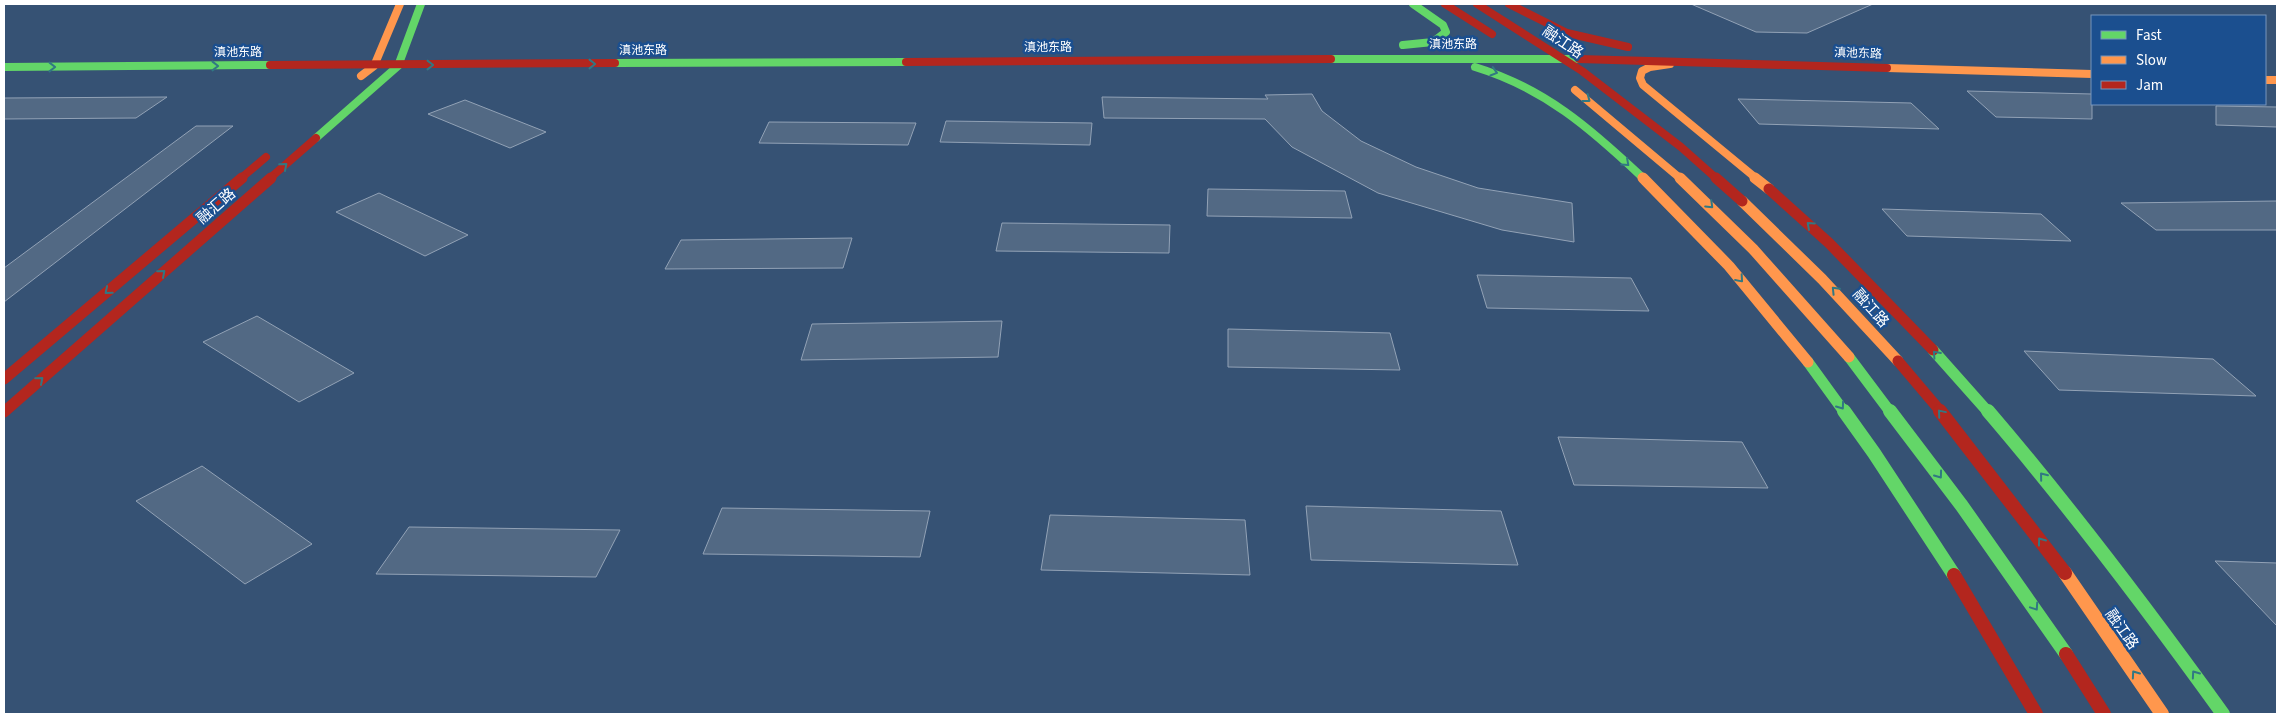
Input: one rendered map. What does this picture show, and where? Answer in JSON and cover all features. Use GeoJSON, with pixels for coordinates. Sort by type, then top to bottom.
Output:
{"type":"FeatureCollection","features":[{"type":"Feature","properties":{"kind":"street"},"geometry":{"type":"LineString","coordinates":[[351,85],[376,60],[400,4]]}},
{"type":"Feature","properties":{"kind":"street","name":"融汇路"},"geometry":{"type":"LineString","coordinates":[[4,412],[400,60],[421,4]]}},
{"type":"Feature","properties":{"kind":"street"},"geometry":{"type":"LineString","coordinates":[[1370,49],[1431,42],[1443,38],[1446,32],[1443,25],[1414,4]]}},
{"type":"Feature","properties":{"kind":"street"},"geometry":{"type":"LineString","coordinates":[[1423,4],[1471,21]]}},
{"type":"Feature","properties":{"kind":"street"},"geometry":{"type":"LineString","coordinates":[[1445,4],[1503,40]]}},
{"type":"Feature","properties":{"kind":"street","name":"融江路"},"geometry":{"type":"LineString","coordinates":[[1477,4],[1562,58],[1630,107],[1727,186],[1781,235],[1837,293],[1890,351],[2002,486],[2070,580],[2162,714]]}},
{"type":"Feature","properties":{"kind":"street"},"geometry":{"type":"LineString","coordinates":[[1507,4],[1528,36]]}},
{"type":"Feature","properties":{"kind":"street"},"geometry":{"type":"LineString","coordinates":[[1507,4],[1566,33],[1604,43],[1645,49],[1680,57]]}},
{"type":"Feature","properties":{"kind":"street","name":"滇池东路"},"geometry":{"type":"LineString","coordinates":[[400,60],[1519,49],[2091,74]]}},
{"type":"Feature","properties":{"kind":"street","name":"融江路"},"geometry":{"type":"LineString","coordinates":[[1519,49],[1548,70]]}},
{"type":"Feature","properties":{"kind":"street","name":"滇池东路"},"geometry":{"type":"LineString","coordinates":[[4,56],[376,60],[1680,57],[2091,64]]}},
{"type":"Feature","properties":{"kind":"street"},"geometry":{"type":"LineString","coordinates":[[1680,57],[1642,71],[1640,78],[1643,86],[1703,134],[1829,243],[1900,314],[1998,421],[2191,669],[2223,714]]}},
{"type":"Feature","properties":{"kind":"street"},"geometry":{"type":"LineString","coordinates":[[1359,59],[1478,67],[1523,82],[1568,110],[1666,199],[1705,239],[1767,310],[1888,470],[2009,663],[2036,714]]}},
{"type":"Feature","properties":{"kind":"street","name":"滇池东路"},"geometry":{"type":"LineString","coordinates":[[4,67],[376,60]]}},
{"type":"Feature","properties":{"kind":"street"},"geometry":{"type":"LineString","coordinates":[[1563,81],[1646,146],[1687,183],[1743,236],[1803,302],[1847,355],[1940,475],[2032,603],[2104,714]]}},
{"type":"Feature","properties":{"kind":"street"},"geometry":{"type":"LineString","coordinates":[[1630,107],[1703,134]]}},
{"type":"Feature","properties":{"kind":"street","name":"融汇路"},"geometry":{"type":"LineString","coordinates":[[4,379],[276,149]]}},
{"type":"Feature","properties":{"kind":"building"},"geometry":{"type":"Polygon","coordinates":[[[1691,4],[1873,4],[1807,33],[1756,32],[1691,4]]]}},
{"type":"Feature","properties":{"kind":"building"},"geometry":{"type":"Polygon","coordinates":[[[1967,91],[2091,94],[2092,119],[1996,117],[1967,91]]]}},
{"type":"Feature","properties":{"kind":"building"},"geometry":{"type":"Polygon","coordinates":[[[1312,94],[1322,111],[1361,141],[1416,167],[1478,188],[1572,203],[1574,242],[1502,230],[1378,193],[1292,147],[1265,119],[1104,118],[1102,97],[1268,99],[1265,95],[1312,94]]]}},
{"type":"Feature","properties":{"kind":"building"},"geometry":{"type":"Polygon","coordinates":[[[167,97],[136,118],[4,119],[4,98],[167,97]]]}},
{"type":"Feature","properties":{"kind":"building"},"geometry":{"type":"Polygon","coordinates":[[[1738,99],[1911,103],[1939,129],[1759,124],[1738,99]]]}},
{"type":"Feature","properties":{"kind":"building"},"geometry":{"type":"Polygon","coordinates":[[[465,100],[546,132],[510,148],[428,114],[465,100]]]}},
{"type":"Feature","properties":{"kind":"building"},"geometry":{"type":"Polygon","coordinates":[[[2216,106],[2277,107],[2277,127],[2216,125],[2216,106]]]}},
{"type":"Feature","properties":{"kind":"building"},"geometry":{"type":"Polygon","coordinates":[[[946,121],[1092,123],[1090,145],[940,142],[946,121]]]}},
{"type":"Feature","properties":{"kind":"building"},"geometry":{"type":"Polygon","coordinates":[[[769,122],[916,123],[908,145],[759,143],[769,122]]]}},
{"type":"Feature","properties":{"kind":"building"},"geometry":{"type":"Polygon","coordinates":[[[196,126],[233,126],[4,302],[4,268],[196,126]]]}},
{"type":"Feature","properties":{"kind":"building"},"geometry":{"type":"Polygon","coordinates":[[[1208,189],[1345,191],[1352,218],[1207,216],[1208,189]]]}},
{"type":"Feature","properties":{"kind":"building"},"geometry":{"type":"Polygon","coordinates":[[[379,193],[468,235],[425,256],[336,212],[379,193]]]}},
{"type":"Feature","properties":{"kind":"building"},"geometry":{"type":"Polygon","coordinates":[[[2277,201],[2277,230],[2156,230],[2121,203],[2277,201]]]}},
{"type":"Feature","properties":{"kind":"building"},"geometry":{"type":"Polygon","coordinates":[[[1882,209],[2041,214],[2071,241],[1907,236],[1882,209]]]}},
{"type":"Feature","properties":{"kind":"building"},"geometry":{"type":"Polygon","coordinates":[[[1002,223],[1170,225],[1169,253],[996,251],[1002,223]]]}},
{"type":"Feature","properties":{"kind":"building"},"geometry":{"type":"Polygon","coordinates":[[[852,238],[843,268],[665,269],[681,240],[852,238]]]}},
{"type":"Feature","properties":{"kind":"building"},"geometry":{"type":"Polygon","coordinates":[[[1477,275],[1631,278],[1649,311],[1487,308],[1477,275]]]}},
{"type":"Feature","properties":{"kind":"building"},"geometry":{"type":"Polygon","coordinates":[[[257,316],[354,373],[299,402],[203,342],[257,316]]]}},
{"type":"Feature","properties":{"kind":"building"},"geometry":{"type":"Polygon","coordinates":[[[1002,321],[998,357],[801,360],[812,324],[1002,321]]]}},
{"type":"Feature","properties":{"kind":"building"},"geometry":{"type":"Polygon","coordinates":[[[1228,329],[1390,333],[1400,370],[1228,367],[1228,329]]]}},
{"type":"Feature","properties":{"kind":"building"},"geometry":{"type":"Polygon","coordinates":[[[2024,351],[2213,359],[2256,396],[2059,390],[2024,351]]]}},
{"type":"Feature","properties":{"kind":"building"},"geometry":{"type":"Polygon","coordinates":[[[1558,437],[1742,442],[1768,488],[1574,485],[1558,437]]]}},
{"type":"Feature","properties":{"kind":"building"},"geometry":{"type":"Polygon","coordinates":[[[202,466],[312,544],[245,584],[136,501],[202,466]]]}},
{"type":"Feature","properties":{"kind":"building"},"geometry":{"type":"Polygon","coordinates":[[[1306,506],[1501,511],[1518,565],[1311,560],[1306,506]]]}},
{"type":"Feature","properties":{"kind":"building"},"geometry":{"type":"Polygon","coordinates":[[[722,508],[930,511],[920,557],[703,554],[722,508]]]}},
{"type":"Feature","properties":{"kind":"building"},"geometry":{"type":"Polygon","coordinates":[[[1050,515],[1245,520],[1250,575],[1041,570],[1050,515]]]}},
{"type":"Feature","properties":{"kind":"building"},"geometry":{"type":"Polygon","coordinates":[[[409,527],[620,530],[596,577],[376,574],[409,527]]]}},
{"type":"Feature","properties":{"kind":"building"},"geometry":{"type":"Polygon","coordinates":[[[2215,561],[2277,563],[2277,626],[2215,561]]]}},
{"type":"Feature","properties":{"kind":"traffic: fast"},"geometry":{"type":"LineString","coordinates":[[316,138],[398,66],[421,4]]}},
{"type":"Feature","properties":{"kind":"traffic: fast"},"geometry":{"type":"LineString","coordinates":[[1403,45],[1433,42],[1446,32],[1443,25],[1413,4]]}},
{"type":"Feature","properties":{"kind":"traffic: fast"},"geometry":{"type":"LineString","coordinates":[[1331,59],[1579,59]]}},
{"type":"Feature","properties":{"kind":"traffic: fast"},"geometry":{"type":"LineString","coordinates":[[615,63],[906,62]]}},
{"type":"Feature","properties":{"kind":"traffic: fast"},"geometry":{"type":"LineString","coordinates":[[4,67],[270,65]]}},
{"type":"Feature","properties":{"kind":"traffic: fast"},"geometry":{"type":"LineString","coordinates":[[1475,67],[1523,85],[1566,110],[1605,142],[1642,177]]}},
{"type":"Feature","properties":{"kind":"traffic: fast"},"geometry":{"type":"LineString","coordinates":[[1933,350],[2010,437],[2084,527],[2223,714]]}},
{"type":"Feature","properties":{"kind":"traffic: fast"},"geometry":{"type":"LineString","coordinates":[[1849,357],[1962,506],[2066,654]]}},
{"type":"Feature","properties":{"kind":"traffic: fast"},"geometry":{"type":"LineString","coordinates":[[1808,362],[1874,453],[1954,575]]}},
{"type":"Feature","properties":{"kind":"traffic: slow"},"geometry":{"type":"LineString","coordinates":[[361,76],[374,66],[400,4]]}},
{"type":"Feature","properties":{"kind":"traffic: slow"},"geometry":{"type":"LineString","coordinates":[[1670,64],[1650,67],[1642,71],[1640,78],[1643,85],[1769,189]]}},
{"type":"Feature","properties":{"kind":"traffic: slow"},"geometry":{"type":"LineString","coordinates":[[1887,68],[2091,74]]}},
{"type":"Feature","properties":{"kind":"traffic: slow"},"geometry":{"type":"LineString","coordinates":[[2266,80],[2277,80]]}},
{"type":"Feature","properties":{"kind":"traffic: slow"},"geometry":{"type":"LineString","coordinates":[[1575,90],[1650,151],[1720,215],[1786,284],[1849,357]]}},
{"type":"Feature","properties":{"kind":"traffic: slow"},"geometry":{"type":"LineString","coordinates":[[1642,177],[1729,266],[1808,362]]}},
{"type":"Feature","properties":{"kind":"traffic: slow"},"geometry":{"type":"LineString","coordinates":[[1742,201],[1783,239],[1861,319],[1898,361]]}},
{"type":"Feature","properties":{"kind":"traffic: slow"},"geometry":{"type":"LineString","coordinates":[[2065,573],[2162,714]]}},
{"type":"Feature","properties":{"kind":"traffic: jam"},"geometry":{"type":"LineString","coordinates":[[1445,4],[1492,34]]}},
{"type":"Feature","properties":{"kind":"traffic: jam"},"geometry":{"type":"LineString","coordinates":[[1477,4],[1582,71],[1681,147],[1742,201]]}},
{"type":"Feature","properties":{"kind":"traffic: jam"},"geometry":{"type":"LineString","coordinates":[[1509,4],[1567,33],[1628,47]]}},
{"type":"Feature","properties":{"kind":"traffic: jam"},"geometry":{"type":"LineString","coordinates":[[906,62],[1331,59]]}},
{"type":"Feature","properties":{"kind":"traffic: jam"},"geometry":{"type":"LineString","coordinates":[[1579,59],[1887,68]]}},
{"type":"Feature","properties":{"kind":"traffic: jam"},"geometry":{"type":"LineString","coordinates":[[270,65],[615,63]]}},
{"type":"Feature","properties":{"kind":"traffic: jam"},"geometry":{"type":"LineString","coordinates":[[4,412],[316,138]]}},
{"type":"Feature","properties":{"kind":"traffic: jam"},"geometry":{"type":"LineString","coordinates":[[4,379],[266,157]]}},
{"type":"Feature","properties":{"kind":"traffic: jam"},"geometry":{"type":"LineString","coordinates":[[1769,189],[1829,243],[1933,350]]}},
{"type":"Feature","properties":{"kind":"traffic: jam"},"geometry":{"type":"LineString","coordinates":[[1898,361],[1984,465],[2065,573]]}},
{"type":"Feature","properties":{"kind":"traffic: jam"},"geometry":{"type":"LineString","coordinates":[[1954,575],[2036,714]]}},
{"type":"Feature","properties":{"kind":"traffic: jam"},"geometry":{"type":"LineString","coordinates":[[2066,654],[2104,714]]}}]}
